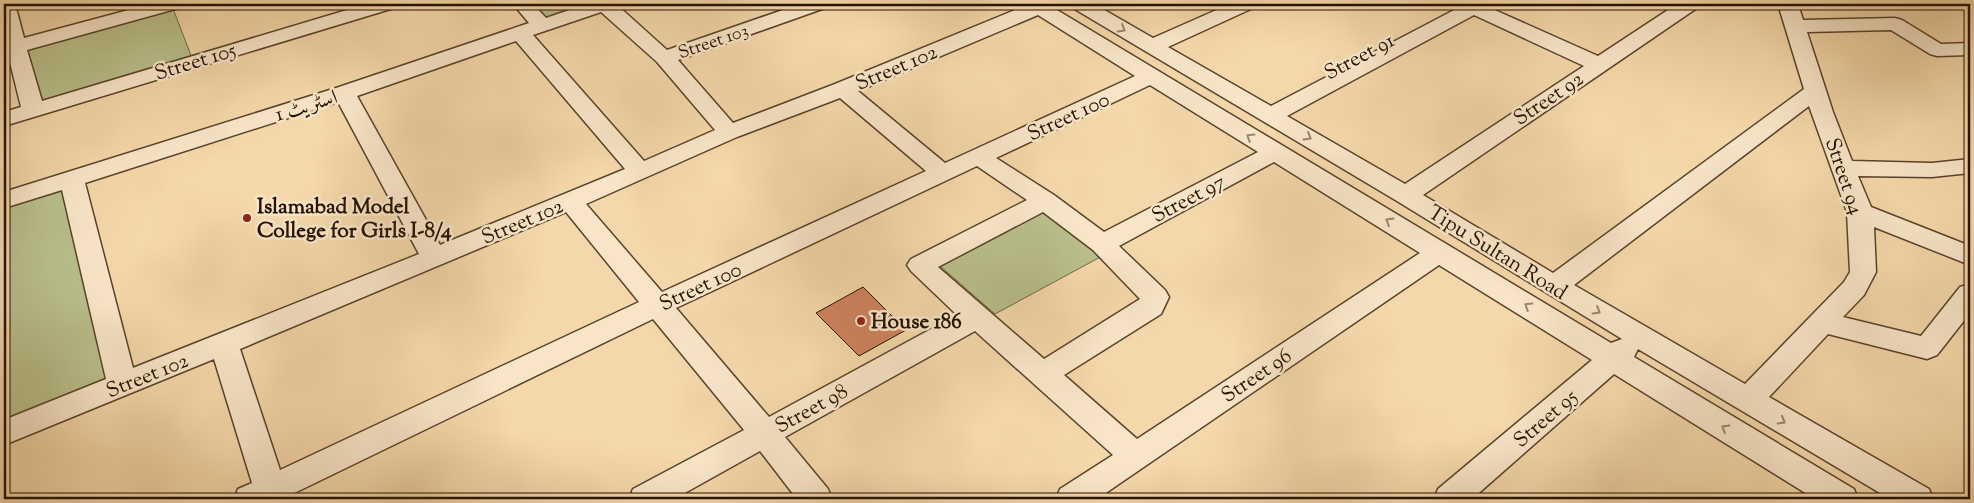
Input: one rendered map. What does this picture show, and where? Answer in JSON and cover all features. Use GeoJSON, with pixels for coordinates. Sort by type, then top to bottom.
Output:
{"type":"FeatureCollection","features":[{"type":"Feature","properties":{"kind":"street"},"geometry":{"type":"LineString","coordinates":[[5,4],[33,110]]}},
{"type":"Feature","properties":{"kind":"street"},"geometry":{"type":"LineString","coordinates":[[17,46],[172,4]]}},
{"type":"Feature","properties":{"kind":"street","name":"Street 105"},"geometry":{"type":"LineString","coordinates":[[4,119],[387,4]]}},
{"type":"Feature","properties":{"kind":"street"},"geometry":{"type":"LineString","coordinates":[[523,4],[540,25]]}},
{"type":"Feature","properties":{"kind":"street"},"geometry":{"type":"LineString","coordinates":[[605,4],[664,58],[729,132]]}},
{"type":"Feature","properties":{"kind":"street","name":"اسٹریٹ 1"},"geometry":{"type":"LineString","coordinates":[[4,200],[344,93],[605,4]]}},
{"type":"Feature","properties":{"kind":"street","name":"Street 103"},"geometry":{"type":"LineString","coordinates":[[664,58],[818,4]]}},
{"type":"Feature","properties":{"kind":"street","name":"Tipu Sultan Road"},"geometry":{"type":"LineString","coordinates":[[1080,4],[1406,195],[1554,286],[1917,499]]}},
{"type":"Feature","properties":{"kind":"street"},"geometry":{"type":"LineString","coordinates":[[1152,46],[1246,4]]}},
{"type":"Feature","properties":{"kind":"street","name":"Street 92"},"geometry":{"type":"LineString","coordinates":[[1406,195],[1598,64],[1690,4]]}},
{"type":"Feature","properties":{"kind":"street","name":"Tipu Sultan Road"},"geometry":{"type":"LineString","coordinates":[[1036,5],[1842,499]]}},
{"type":"Feature","properties":{"kind":"street","name":"Street 102"},"geometry":{"type":"LineString","coordinates":[[4,433],[434,258],[640,172],[729,132],[843,89],[1036,5]]}},
{"type":"Feature","properties":{"kind":"street"},"geometry":{"type":"LineString","coordinates":[[1264,112],[1470,5],[1598,64]]}},
{"type":"Feature","properties":{"kind":"street"},"geometry":{"type":"LineString","coordinates":[[1791,15],[1895,24],[1932,49],[1970,49]]}},
{"type":"Feature","properties":{"kind":"street","name":"Street 94"},"geometry":{"type":"LineString","coordinates":[[1748,400],[1854,288],[1863,272],[1860,212],[1815,91],[1791,15]]}},
{"type":"Feature","properties":{"kind":"street"},"geometry":{"type":"LineString","coordinates":[[520,33],[640,172]]}},
{"type":"Feature","properties":{"kind":"street","name":"Street 100"},"geometry":{"type":"LineString","coordinates":[[260,495],[656,306],[1152,76]]}},
{"type":"Feature","properties":{"kind":"street"},"geometry":{"type":"LineString","coordinates":[[1191,100],[1220,86]]}},
{"type":"Feature","properties":{"kind":"street"},"geometry":{"type":"LineString","coordinates":[[843,89],[944,174]]}},
{"type":"Feature","properties":{"kind":"street"},"geometry":{"type":"LineString","coordinates":[[1554,286],[1815,91]]}},
{"type":"Feature","properties":{"kind":"street"},"geometry":{"type":"LineString","coordinates":[[344,93],[434,258]]}},
{"type":"Feature","properties":{"kind":"street","name":"Street 97"},"geometry":{"type":"LineString","coordinates":[[1102,244],[1275,152]]}},
{"type":"Feature","properties":{"kind":"street"},"geometry":{"type":"LineString","coordinates":[[979,157],[1045,201],[1102,244],[1155,297],[1151,307],[1043,374]]}},
{"type":"Feature","properties":{"kind":"street"},"geometry":{"type":"LineString","coordinates":[[1843,168],[1932,170],[1970,166]]}},
{"type":"Feature","properties":{"kind":"street"},"geometry":{"type":"LineString","coordinates":[[72,178],[122,385]]}},
{"type":"Feature","properties":{"kind":"street"},"geometry":{"type":"LineString","coordinates":[[570,201],[656,306],[765,433],[816,499]]}},
{"type":"Feature","properties":{"kind":"street"},"geometry":{"type":"LineString","coordinates":[[1045,201],[920,265],[1136,456]]}},
{"type":"Feature","properties":{"kind":"street"},"geometry":{"type":"LineString","coordinates":[[1860,212],[1970,256]]}},
{"type":"Feature","properties":{"kind":"street","name":"Street 96"},"geometry":{"type":"LineString","coordinates":[[1072,499],[1440,252]]}},
{"type":"Feature","properties":{"kind":"street"},"geometry":{"type":"LineString","coordinates":[[1822,322],[1927,348],[1970,294]]}},
{"type":"Feature","properties":{"kind":"street","name":"Street 98"},"geometry":{"type":"LineString","coordinates":[[645,499],[977,317]]}},
{"type":"Feature","properties":{"kind":"street","name":"Street 95"},"geometry":{"type":"LineString","coordinates":[[1450,499],[1639,336]]}},
{"type":"Feature","properties":{"kind":"street"},"geometry":{"type":"LineString","coordinates":[[224,344],[260,495]]}},
{"type":"Feature","properties":{"kind":"green space"},"geometry":{"type":"Polygon","coordinates":[[[530,4],[598,4],[545,21],[530,4]]]}},
{"type":"Feature","properties":{"kind":"green space"},"geometry":{"type":"Polygon","coordinates":[[[172,6],[192,58],[39,105],[23,47],[172,6]]]}},
{"type":"Feature","properties":{"kind":"green space"},"geometry":{"type":"Polygon","coordinates":[[[67,185],[111,382],[4,425],[4,206],[67,185]]]}},
{"type":"Feature","properties":{"kind":"green space"},"geometry":{"type":"Polygon","coordinates":[[[1052,199],[1117,248],[995,314],[932,259],[1052,199]]]}},
{"type":"Feature","properties":{"kind":"building","name":"House 186"},"geometry":{"type":"Polygon","coordinates":[[[863,287],[906,330],[859,356],[816,313],[863,287]]]}},
{"type":"Feature","properties":{"kind":"place","name":"Islamabad Model College for Girls I-8/4"},"geometry":{"type":"Point","coordinates":[247,218]}},
{"type":"Feature","properties":{"kind":"place","name":"House 186"},"geometry":{"type":"Point","coordinates":[861,321]}}]}
